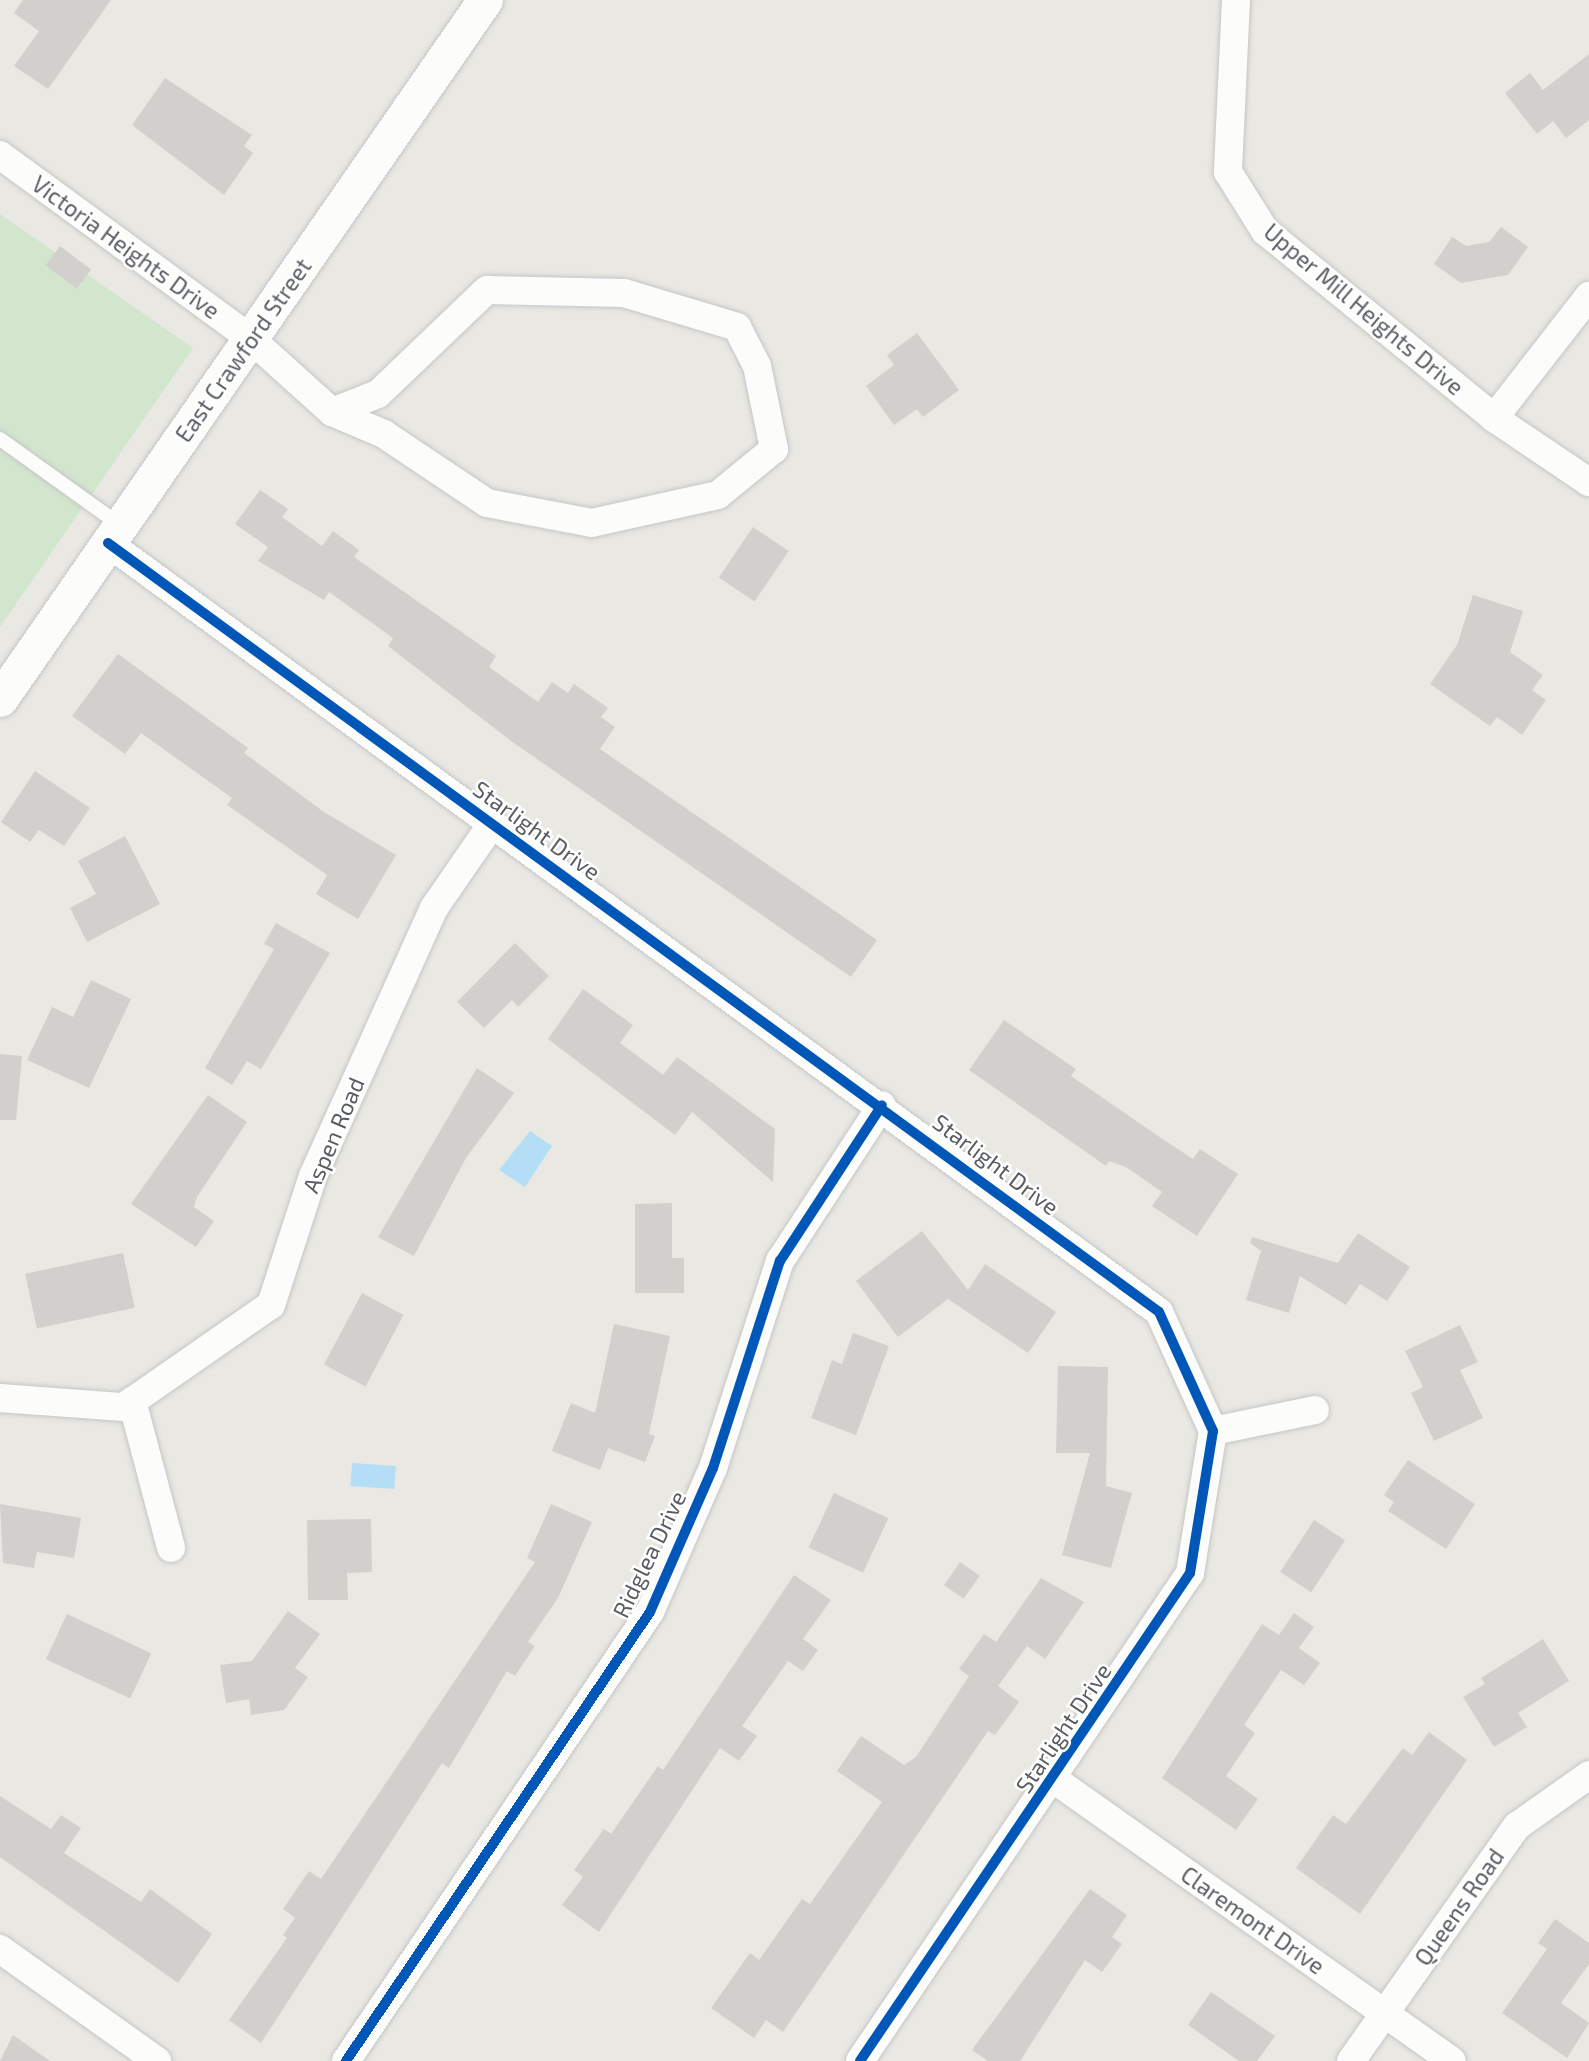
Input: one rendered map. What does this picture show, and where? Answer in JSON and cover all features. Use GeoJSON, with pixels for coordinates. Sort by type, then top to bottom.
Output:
{"type":"FeatureCollection","features":[{"type":"Feature","properties":{"kind":"street","name":"East Crawford Street"},"geometry":{"type":"LineString","coordinates":[[0,699],[485,0]]}},
{"type":"Feature","properties":{"kind":"street","name":"Upper Mill Heights Drive"},"geometry":{"type":"LineString","coordinates":[[1237,0],[1228,172],[1265,231],[1494,418],[1589,482]]}},
{"type":"Feature","properties":{"kind":"street","name":"Victoria Heights Drive"},"geometry":{"type":"LineString","coordinates":[[0,155],[251,339],[332,412],[384,434],[487,503],[592,523],[718,495],[774,449],[757,366],[737,327],[624,293],[487,290],[378,394],[332,412]]}},
{"type":"Feature","properties":{"kind":"street"},"geometry":{"type":"LineString","coordinates":[[1494,418],[1589,296]]}},
{"type":"Feature","properties":{"kind":"street","name":"Starlight Drive"},"geometry":{"type":"LineString","coordinates":[[115,534],[492,824],[882,1105],[1159,1312],[1213,1431],[1190,1573],[1055,1780],[860,2061]]}},
{"type":"Feature","properties":{"kind":"street","name":"Aspen Road"},"geometry":{"type":"LineString","coordinates":[[0,1398],[124,1407],[271,1304],[313,1176],[429,920],[492,824]]}},
{"type":"Feature","properties":{"kind":"street","name":"Ridglea Drive"},"geometry":{"type":"LineString","coordinates":[[346,2061],[649,1612],[713,1468],[780,1261],[882,1105]]}},
{"type":"Feature","properties":{"kind":"street"},"geometry":{"type":"LineString","coordinates":[[131,1401],[171,1548]]}},
{"type":"Feature","properties":{"kind":"street"},"geometry":{"type":"LineString","coordinates":[[1213,1431],[1315,1410]]}},
{"type":"Feature","properties":{"kind":"street","name":"Queens Road"},"geometry":{"type":"LineString","coordinates":[[1351,2061],[1517,1826],[1589,1775]]}},
{"type":"Feature","properties":{"kind":"street","name":"Claremont Drive"},"geometry":{"type":"LineString","coordinates":[[1055,1780],[1451,2061]]}},
{"type":"Feature","properties":{"kind":"street"},"geometry":{"type":"LineString","coordinates":[[0,1949],[157,2061]]}},
{"type":"Feature","properties":{"kind":"lane"},"geometry":{"type":"LineString","coordinates":[[0,439],[115,534]]}},
{"type":"Feature","properties":{"kind":"green space"},"geometry":{"type":"Polygon","coordinates":[[[0,214],[193,348],[0,627],[0,214]]]}},
{"type":"Feature","properties":{"kind":"water"},"geometry":{"type":"Polygon","coordinates":[[[530,1131],[552,1146],[525,1187],[499,1170],[530,1131]]]}},
{"type":"Feature","properties":{"kind":"water"},"geometry":{"type":"Polygon","coordinates":[[[352,1463],[396,1466],[394,1489],[350,1486],[352,1463]]]}},
{"type":"Feature","properties":{"kind":"building"},"geometry":{"type":"Polygon","coordinates":[[[23,0],[111,0],[48,89],[14,66],[39,31],[14,13],[23,0]]]}},
{"type":"Feature","properties":{"kind":"building"},"geometry":{"type":"Polygon","coordinates":[[[1589,54],[1589,120],[1566,138],[1553,121],[1537,134],[1505,93],[1530,73],[1543,90],[1589,54]]]}},
{"type":"Feature","properties":{"kind":"building"},"geometry":{"type":"Polygon","coordinates":[[[165,78],[252,135],[244,146],[253,153],[224,195],[132,125],[165,78]]]}},
{"type":"Feature","properties":{"kind":"building"},"geometry":{"type":"Polygon","coordinates":[[[1501,227],[1528,247],[1508,275],[1461,283],[1434,264],[1452,237],[1466,246],[1489,242],[1501,227]]]}},
{"type":"Feature","properties":{"kind":"building"},"geometry":{"type":"Polygon","coordinates":[[[60,246],[91,269],[77,289],[46,265],[60,246]]]}},
{"type":"Feature","properties":{"kind":"building"},"geometry":{"type":"Polygon","coordinates":[[[917,333],[959,390],[923,417],[917,409],[894,425],[866,386],[894,365],[887,355],[917,333]]]}},
{"type":"Feature","properties":{"kind":"building"},"geometry":{"type":"Polygon","coordinates":[[[260,490],[288,509],[282,517],[322,546],[333,531],[359,550],[354,557],[496,656],[489,667],[538,702],[552,682],[568,693],[574,684],[608,708],[601,717],[615,727],[600,749],[877,940],[851,977],[511,741],[388,646],[393,638],[329,592],[324,600],[258,561],[268,547],[235,524],[260,490]]]}},
{"type":"Feature","properties":{"kind":"building"},"geometry":{"type":"Polygon","coordinates":[[[753,527],[789,551],[755,602],[719,578],[753,527]]]}},
{"type":"Feature","properties":{"kind":"building"},"geometry":{"type":"Polygon","coordinates":[[[1473,595],[1523,611],[1510,652],[1543,675],[1532,690],[1546,700],[1522,735],[1497,717],[1490,726],[1430,684],[1457,645],[1473,595]]]}},
{"type":"Feature","properties":{"kind":"building"},"geometry":{"type":"Polygon","coordinates":[[[118,654],[248,748],[244,753],[324,812],[396,855],[358,919],[316,894],[327,875],[227,805],[232,798],[141,733],[125,754],[72,716],[118,654]]]}},
{"type":"Feature","properties":{"kind":"building"},"geometry":{"type":"Polygon","coordinates":[[[35,771],[90,808],[64,846],[39,830],[30,842],[1,822],[35,771]]]}},
{"type":"Feature","properties":{"kind":"building"},"geometry":{"type":"Polygon","coordinates":[[[125,836],[160,904],[87,942],[70,908],[96,894],[78,861],[125,836]]]}},
{"type":"Feature","properties":{"kind":"building"},"geometry":{"type":"Polygon","coordinates":[[[276,923],[330,953],[261,1069],[247,1061],[232,1085],[205,1068],[274,949],[264,944],[276,923]]]}},
{"type":"Feature","properties":{"kind":"building"},"geometry":{"type":"Polygon","coordinates":[[[515,943],[549,976],[518,1007],[512,1000],[484,1028],[457,1002],[515,943]]]}},
{"type":"Feature","properties":{"kind":"building"},"geometry":{"type":"Polygon","coordinates":[[[91,980],[131,999],[89,1088],[27,1060],[52,1007],[73,1017],[91,980]]]}},
{"type":"Feature","properties":{"kind":"building"},"geometry":{"type":"Polygon","coordinates":[[[583,989],[633,1025],[620,1043],[663,1075],[677,1057],[775,1129],[773,1182],[692,1112],[675,1135],[548,1039],[583,989]]]}},
{"type":"Feature","properties":{"kind":"building"},"geometry":{"type":"Polygon","coordinates":[[[1004,1020],[1076,1069],[1071,1076],[1164,1140],[1193,1159],[1200,1149],[1238,1174],[1197,1236],[1152,1206],[1162,1192],[1126,1167],[1109,1161],[1106,1166],[969,1070],[1004,1020]]]}},
{"type":"Feature","properties":{"kind":"building"},"geometry":{"type":"Polygon","coordinates":[[[0,1054],[22,1056],[16,1120],[0,1120],[0,1054]]]}},
{"type":"Feature","properties":{"kind":"building"},"geometry":{"type":"Polygon","coordinates":[[[477,1068],[514,1093],[466,1158],[414,1256],[378,1237],[477,1068]]]}},
{"type":"Feature","properties":{"kind":"building"},"geometry":{"type":"Polygon","coordinates":[[[208,1095],[247,1122],[197,1197],[194,1207],[214,1221],[196,1247],[131,1204],[208,1095]]]}},
{"type":"Feature","properties":{"kind":"building"},"geometry":{"type":"Polygon","coordinates":[[[672,1203],[672,1258],[684,1258],[684,1293],[635,1293],[635,1204],[672,1203]]]}},
{"type":"Feature","properties":{"kind":"building"},"geometry":{"type":"Polygon","coordinates":[[[922,1231],[968,1290],[985,1264],[1056,1312],[1028,1353],[948,1299],[898,1337],[856,1281],[922,1231]]]}},
{"type":"Feature","properties":{"kind":"building"},"geometry":{"type":"Polygon","coordinates":[[[1358,1233],[1410,1267],[1387,1301],[1360,1284],[1346,1305],[1300,1276],[1289,1313],[1246,1300],[1261,1251],[1250,1243],[1252,1237],[1338,1263],[1358,1233]]]}},
{"type":"Feature","properties":{"kind":"building"},"geometry":{"type":"Polygon","coordinates":[[[123,1253],[135,1308],[37,1329],[25,1274],[123,1253]]]}},
{"type":"Feature","properties":{"kind":"building"},"geometry":{"type":"Polygon","coordinates":[[[362,1293],[403,1315],[365,1387],[324,1365],[362,1293]]]}},
{"type":"Feature","properties":{"kind":"building"},"geometry":{"type":"Polygon","coordinates":[[[614,1324],[670,1336],[649,1434],[655,1436],[645,1462],[608,1448],[600,1470],[552,1451],[571,1403],[595,1413],[614,1324]]]}},
{"type":"Feature","properties":{"kind":"building"},"geometry":{"type":"Polygon","coordinates":[[[1460,1325],[1478,1362],[1460,1370],[1483,1418],[1434,1441],[1411,1393],[1423,1387],[1405,1351],[1460,1325]]]}},
{"type":"Feature","properties":{"kind":"building"},"geometry":{"type":"Polygon","coordinates":[[[853,1333],[889,1346],[856,1435],[811,1418],[832,1360],[842,1364],[853,1333]]]}},
{"type":"Feature","properties":{"kind":"building"},"geometry":{"type":"Polygon","coordinates":[[[1058,1366],[1108,1367],[1106,1486],[1132,1493],[1111,1568],[1062,1555],[1090,1453],[1056,1453],[1058,1366]]]}},
{"type":"Feature","properties":{"kind":"building"},"geometry":{"type":"Polygon","coordinates":[[[1408,1460],[1475,1504],[1446,1549],[1388,1511],[1394,1502],[1384,1495],[1408,1460]]]}},
{"type":"Feature","properties":{"kind":"building"},"geometry":{"type":"Polygon","coordinates":[[[834,1493],[888,1518],[863,1573],[809,1547],[834,1493]]]}},
{"type":"Feature","properties":{"kind":"building"},"geometry":{"type":"Polygon","coordinates":[[[0,1504],[81,1518],[74,1558],[37,1552],[34,1568],[3,1563],[0,1504]]]}},
{"type":"Feature","properties":{"kind":"building"},"geometry":{"type":"Polygon","coordinates":[[[551,1504],[592,1522],[558,1598],[528,1642],[535,1646],[515,1676],[507,1671],[449,1768],[442,1763],[261,2043],[229,2020],[287,1938],[283,1935],[295,1918],[283,1909],[309,1871],[321,1879],[535,1562],[527,1558],[551,1504]]]}},
{"type":"Feature","properties":{"kind":"building"},"geometry":{"type":"Polygon","coordinates":[[[371,1519],[372,1572],[347,1573],[348,1600],[308,1600],[307,1520],[371,1519]]]}},
{"type":"Feature","properties":{"kind":"building"},"geometry":{"type":"Polygon","coordinates":[[[1314,1520],[1345,1540],[1311,1592],[1280,1572],[1314,1520]]]}},
{"type":"Feature","properties":{"kind":"building"},"geometry":{"type":"Polygon","coordinates":[[[960,1562],[980,1576],[964,1599],[944,1585],[960,1562]]]}},
{"type":"Feature","properties":{"kind":"building"},"geometry":{"type":"Polygon","coordinates":[[[794,1575],[831,1600],[803,1639],[818,1650],[803,1671],[788,1661],[742,1726],[757,1736],[739,1761],[720,1748],[599,1932],[562,1905],[583,1877],[574,1870],[604,1829],[611,1834],[658,1766],[663,1770],[794,1575]]]}},
{"type":"Feature","properties":{"kind":"building"},"geometry":{"type":"Polygon","coordinates":[[[1041,1578],[1084,1602],[1045,1659],[1027,1646],[998,1686],[1019,1702],[995,1735],[988,1731],[783,2032],[766,2020],[754,2038],[711,2008],[750,1953],[759,1960],[802,1899],[810,1904],[882,1802],[837,1771],[861,1736],[904,1765],[916,1757],[969,1676],[959,1669],[984,1634],[996,1642],[1041,1578]]]}},
{"type":"Feature","properties":{"kind":"building"},"geometry":{"type":"Polygon","coordinates":[[[288,1611],[320,1634],[295,1668],[308,1677],[284,1710],[251,1715],[249,1699],[226,1703],[220,1665],[252,1661],[288,1611]]]}},
{"type":"Feature","properties":{"kind":"building"},"geometry":{"type":"Polygon","coordinates":[[[1294,1613],[1314,1627],[1299,1648],[1320,1663],[1304,1685],[1281,1670],[1244,1725],[1255,1733],[1226,1776],[1258,1799],[1236,1830],[1162,1778],[1262,1624],[1279,1635],[1294,1613]]]}},
{"type":"Feature","properties":{"kind":"building"},"geometry":{"type":"Polygon","coordinates":[[[67,1614],[151,1653],[130,1699],[46,1659],[67,1614]]]}},
{"type":"Feature","properties":{"kind":"building"},"geometry":{"type":"Polygon","coordinates":[[[1543,1639],[1569,1681],[1518,1713],[1527,1727],[1494,1747],[1463,1697],[1485,1684],[1481,1678],[1543,1639]]]}},
{"type":"Feature","properties":{"kind":"building"},"geometry":{"type":"Polygon","coordinates":[[[1429,1732],[1467,1760],[1360,1914],[1296,1868],[1333,1815],[1346,1824],[1403,1748],[1412,1755],[1429,1732]]]}},
{"type":"Feature","properties":{"kind":"building"},"geometry":{"type":"Polygon","coordinates":[[[0,1796],[51,1829],[61,1815],[81,1828],[64,1853],[141,1902],[150,1889],[212,1934],[178,1983],[0,1857],[0,1796]]]}},
{"type":"Feature","properties":{"kind":"building"},"geometry":{"type":"Polygon","coordinates":[[[1090,1889],[1127,1915],[1112,1937],[1122,1944],[1102,1972],[1085,1960],[1020,2061],[988,2061],[972,2050],[1090,1889]]]}},
{"type":"Feature","properties":{"kind":"building"},"geometry":{"type":"Polygon","coordinates":[[[1555,1919],[1589,1943],[1589,1964],[1561,2003],[1589,2023],[1567,2058],[1502,2013],[1547,1949],[1538,1943],[1555,1919]]]}},
{"type":"Feature","properties":{"kind":"building"},"geometry":{"type":"Polygon","coordinates":[[[1211,1992],[1275,2036],[1257,2061],[1239,2061],[1188,2025],[1211,1992]]]}},
{"type":"Feature","properties":{"kind":"building"},"geometry":{"type":"Polygon","coordinates":[[[13,2035],[50,2061],[0,2061],[13,2035]]]}},
{"type":"Feature","properties":{"kind":"cycle path"},"geometry":{"type":"LineString","coordinates":[[108,543],[1159,1312],[1213,1431],[1190,1573],[860,2061]]}},
{"type":"Feature","properties":{"kind":"cycle path"},"geometry":{"type":"LineString","coordinates":[[346,2061],[650,1612],[713,1468],[780,1261],[882,1105]]}}]}
